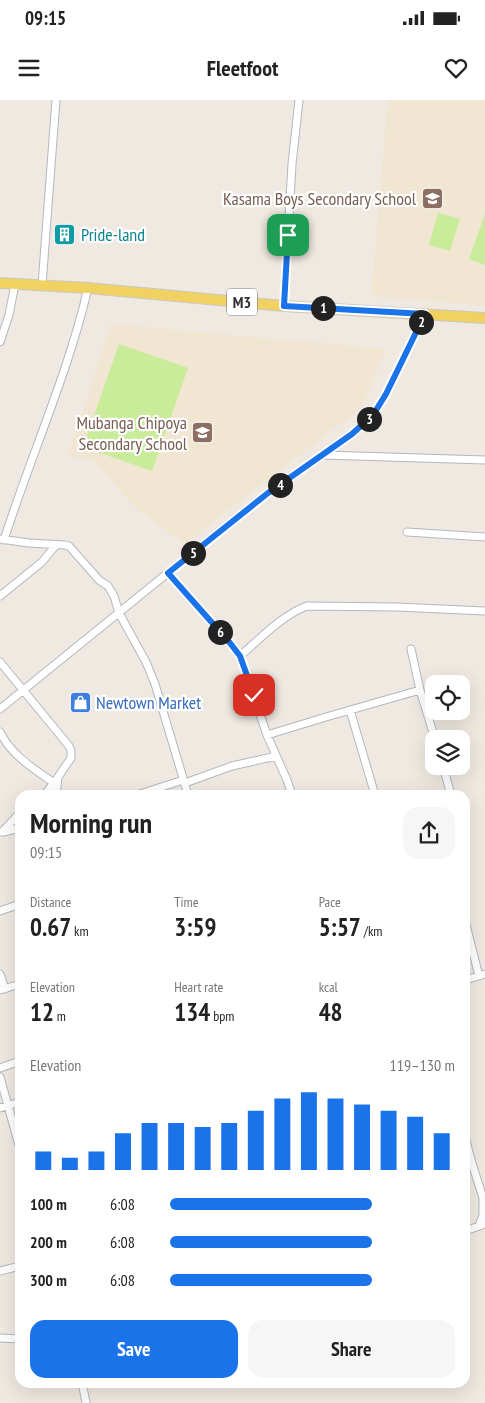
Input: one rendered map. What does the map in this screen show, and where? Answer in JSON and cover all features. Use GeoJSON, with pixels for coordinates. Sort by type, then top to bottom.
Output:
{"type":"FeatureCollection","features":[{"type":"Feature","properties":{"kind":"main road","name":"M3"},"geometry":{"type":"LineString","coordinates":[[0,283],[88,288],[284,306],[485,318]]}},
{"type":"Feature","properties":{"kind":"street"},"geometry":{"type":"LineString","coordinates":[[42,285],[56,100]]}},
{"type":"Feature","properties":{"kind":"street"},"geometry":{"type":"LineString","coordinates":[[284,306],[292,164],[299,100]]}},
{"type":"Feature","properties":{"kind":"street"},"geometry":{"type":"LineString","coordinates":[[0,342],[9,315],[15,284]]}},
{"type":"Feature","properties":{"kind":"street"},"geometry":{"type":"LineString","coordinates":[[88,288],[69,356],[2,539],[28,543],[65,545],[73,549],[99,580],[111,591],[119,613],[156,684],[187,790]]}},
{"type":"Feature","properties":{"kind":"street"},"geometry":{"type":"LineString","coordinates":[[0,709],[239,516],[352,434],[373,415],[386,394],[425,314]]}},
{"type":"Feature","properties":{"kind":"street"},"geometry":{"type":"LineString","coordinates":[[322,455],[485,460]]}},
{"type":"Feature","properties":{"kind":"street"},"geometry":{"type":"LineString","coordinates":[[407,532],[485,537]]}},
{"type":"Feature","properties":{"kind":"street"},"geometry":{"type":"LineString","coordinates":[[0,596],[42,562],[56,545]]}},
{"type":"Feature","properties":{"kind":"street"},"geometry":{"type":"LineString","coordinates":[[168,573],[240,656],[267,735],[290,790]]}},
{"type":"Feature","properties":{"kind":"street"},"geometry":{"type":"LineString","coordinates":[[240,656],[286,617],[298,609],[307,606],[397,607],[485,612]]}},
{"type":"Feature","properties":{"kind":"street"},"geometry":{"type":"LineString","coordinates":[[411,650],[420,690],[432,730]]}},
{"type":"Feature","properties":{"kind":"street"},"geometry":{"type":"LineString","coordinates":[[0,662],[69,746],[71,751],[71,758],[48,790]]}},
{"type":"Feature","properties":{"kind":"street"},"geometry":{"type":"LineString","coordinates":[[267,735],[420,690]]}},
{"type":"Feature","properties":{"kind":"street"},"geometry":{"type":"LineString","coordinates":[[350,710],[374,790]]}},
{"type":"Feature","properties":{"kind":"street"},"geometry":{"type":"LineString","coordinates":[[0,732],[12,750],[28,765],[54,783]]}},
{"type":"Feature","properties":{"kind":"street"},"geometry":{"type":"LineString","coordinates":[[154,790],[232,766],[276,756]]}},
{"type":"Feature","properties":{"kind":"street"},"geometry":{"type":"LineString","coordinates":[[445,775],[450,790]]}},
{"type":"Feature","properties":{"kind":"street"},"geometry":{"type":"LineString","coordinates":[[57,790],[58,776]]}},
{"type":"Feature","properties":{"kind":"street"},"geometry":{"type":"LineString","coordinates":[[1,832],[15,818]]}},
{"type":"Feature","properties":{"kind":"street"},"geometry":{"type":"LineString","coordinates":[[1,832],[15,829]]}},
{"type":"Feature","properties":{"kind":"street"},"geometry":{"type":"LineString","coordinates":[[0,911],[15,906]]}},
{"type":"Feature","properties":{"kind":"street"},"geometry":{"type":"LineString","coordinates":[[470,942],[482,975],[470,979]]}},
{"type":"Feature","properties":{"kind":"street"},"geometry":{"type":"LineString","coordinates":[[0,974],[2,989],[15,985]]}},
{"type":"Feature","properties":{"kind":"street"},"geometry":{"type":"LineString","coordinates":[[0,1068],[15,1063]]}},
{"type":"Feature","properties":{"kind":"street"},"geometry":{"type":"LineString","coordinates":[[0,1077],[15,1132]]}},
{"type":"Feature","properties":{"kind":"street"},"geometry":{"type":"LineString","coordinates":[[0,1108],[15,1104]]}},
{"type":"Feature","properties":{"kind":"street"},"geometry":{"type":"LineString","coordinates":[[470,1156],[484,1198],[482,1225],[470,1230]]}},
{"type":"Feature","properties":{"kind":"street"},"geometry":{"type":"LineString","coordinates":[[0,1271],[15,1267]]}},
{"type":"Feature","properties":{"kind":"street"},"geometry":{"type":"LineString","coordinates":[[0,1338],[15,1339]]}},
{"type":"Feature","properties":{"kind":"street"},"geometry":{"type":"LineString","coordinates":[[83,1388],[86,1403]]}},
{"type":"Feature","properties":{"kind":"shaded area","name":"Kasama Boys Secondary School"},"geometry":{"type":"Polygon","coordinates":[[[388,100],[485,100],[485,306],[371,296],[388,100]]]}},
{"type":"Feature","properties":{"kind":"shaded area","name":"Mubanga Chipoya Secondary School"},"geometry":{"type":"Polygon","coordinates":[[[111,324],[386,349],[362,407],[184,544],[136,508],[92,460],[68,456],[111,324]]]}},
{"type":"Feature","properties":{"kind":"green space"},"geometry":{"type":"Polygon","coordinates":[[[438,213],[460,219],[450,251],[429,245],[438,213]]]}},
{"type":"Feature","properties":{"kind":"green space"},"geometry":{"type":"Polygon","coordinates":[[[485,214],[485,265],[469,259],[485,214]]]}},
{"type":"Feature","properties":{"kind":"green space"},"geometry":{"type":"Polygon","coordinates":[[[119,344],[188,368],[152,471],[83,447],[119,344]]]}},
{"type":"Feature","properties":{"kind":"place","name":"Kasama Boys Secondary School"},"geometry":{"type":"Point","coordinates":[432,198]}},
{"type":"Feature","properties":{"kind":"place","name":"Pride-land"},"geometry":{"type":"Point","coordinates":[65,234]}},
{"type":"Feature","properties":{"kind":"place","name":"Mubanga Chipoya Secondary School"},"geometry":{"type":"Point","coordinates":[203,432]}},
{"type":"Feature","properties":{"kind":"place","name":"Newtown Market"},"geometry":{"type":"Point","coordinates":[80,702]}},
{"type":"Feature","properties":{"kind":"route"},"geometry":{"type":"LineString","coordinates":[[254,695],[240,656],[168,573],[268,493],[352,434],[373,415],[386,394],[425,314],[284,306],[288,235]]}}]}
